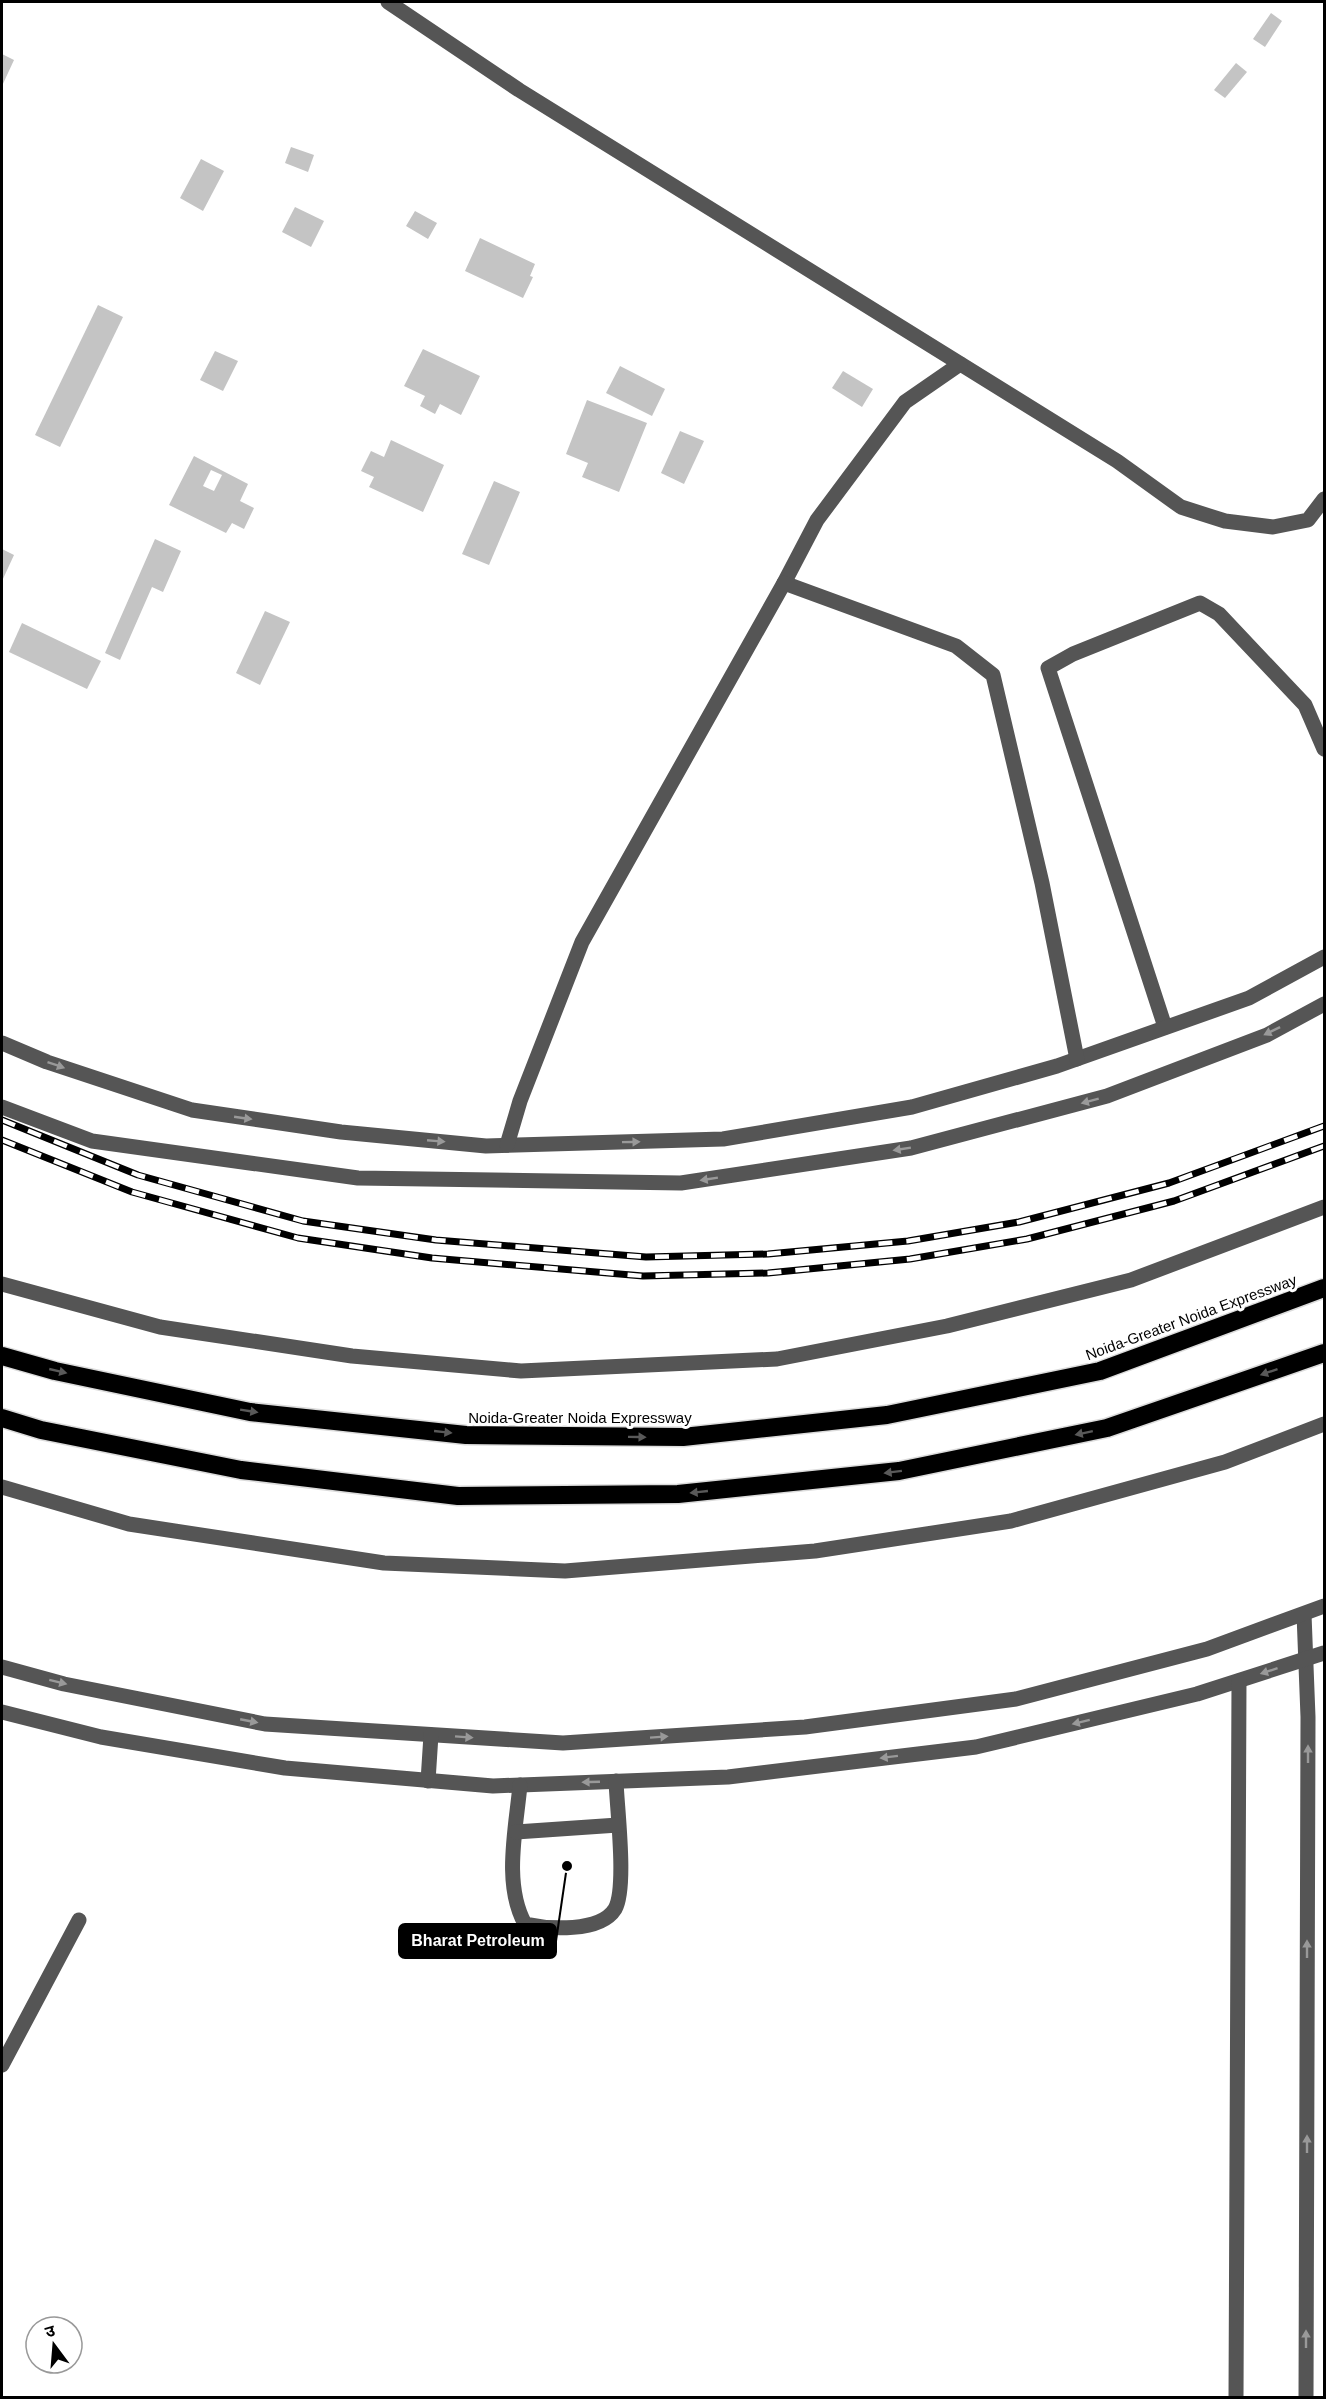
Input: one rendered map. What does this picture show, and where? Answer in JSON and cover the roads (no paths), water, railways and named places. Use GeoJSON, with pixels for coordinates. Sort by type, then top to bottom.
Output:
{"type":"FeatureCollection","features":[{"type":"Feature","properties":{"kind":"highway","name":"Noida-Greater Noida Expressway"},"geometry":{"type":"LineString","coordinates":[[2,1356],[55,1371],[250,1412],[466,1435],[683,1437],[887,1416],[1100,1371],[1324,1288]]}},
{"type":"Feature","properties":{"kind":"highway"},"geometry":{"type":"LineString","coordinates":[[2,1418],[41,1430],[241,1470],[458,1496],[678,1494],[899,1471],[1107,1428],[1324,1353]]}},
{"type":"Feature","properties":{"kind":"street"},"geometry":{"type":"LineString","coordinates":[[388,2],[519,90],[1117,461],[1181,507],[1224,520],[1273,527],[1308,520],[1324,498]]}},
{"type":"Feature","properties":{"kind":"street"},"geometry":{"type":"LineString","coordinates":[[507,1145],[520,1101],[582,942],[784,584],[817,520],[905,402],[960,364]]}},
{"type":"Feature","properties":{"kind":"street"},"geometry":{"type":"LineString","coordinates":[[784,584],[956,646],[993,675],[1042,883],[1077,1059]]}},
{"type":"Feature","properties":{"kind":"street"},"geometry":{"type":"LineString","coordinates":[[1165,1027],[1048,668],[1073,654],[1200,603],[1219,614],[1305,705],[1324,749]]}},
{"type":"Feature","properties":{"kind":"street"},"geometry":{"type":"LineString","coordinates":[[2,1043],[47,1062],[192,1110],[340,1132],[486,1146],[723,1139],[912,1107],[1077,1059],[1249,998],[1324,957]]}},
{"type":"Feature","properties":{"kind":"street"},"geometry":{"type":"LineString","coordinates":[[2,1107],[92,1141],[358,1178],[681,1183],[912,1148],[1107,1096],[1267,1035],[1324,1004]]}},
{"type":"Feature","properties":{"kind":"street"},"geometry":{"type":"LineString","coordinates":[[2,1284],[160,1327],[352,1356],[521,1371],[777,1359],[947,1326],[1131,1280],[1324,1207]]}},
{"type":"Feature","properties":{"kind":"street"},"geometry":{"type":"LineString","coordinates":[[2,1487],[129,1524],[384,1563],[565,1571],[814,1551],[1011,1521],[1225,1461],[1324,1424]]}},
{"type":"Feature","properties":{"kind":"street"},"geometry":{"type":"LineString","coordinates":[[2,1667],[64,1684],[265,1724],[563,1743],[805,1727],[1016,1699],[1207,1649],[1324,1606]]}},
{"type":"Feature","properties":{"kind":"street"},"geometry":{"type":"LineString","coordinates":[[1304,1614],[1308,1718],[1306,2397]]}},
{"type":"Feature","properties":{"kind":"street"},"geometry":{"type":"LineString","coordinates":[[2,1712],[101,1737],[285,1768],[493,1786],[728,1777],[976,1747],[1197,1694],[1324,1653]]}},
{"type":"Feature","properties":{"kind":"street"},"geometry":{"type":"LineString","coordinates":[[1236,2397],[1239,1681]]}},
{"type":"Feature","properties":{"kind":"street"},"geometry":{"type":"LineString","coordinates":[[428,1780],[431,1735]]}},
{"type":"Feature","properties":{"kind":"street"},"geometry":{"type":"LineString","coordinates":[[520,1785],[513,1885],[517,1909],[525,1924],[560,1929],[586,1925],[608,1918],[616,1907],[621,1887],[616,1781]]}},
{"type":"Feature","properties":{"kind":"street"},"geometry":{"type":"LineString","coordinates":[[516,1832],[618,1825]]}},
{"type":"Feature","properties":{"kind":"street"},"geometry":{"type":"LineString","coordinates":[[2,2066],[79,1920]]}},
{"type":"Feature","properties":{"kind":"railway"},"geometry":{"type":"LineString","coordinates":[[2,1120],[138,1175],[303,1221],[436,1240],[646,1257],[768,1254],[908,1241],[1019,1222],[1169,1183],[1324,1126]]}},
{"type":"Feature","properties":{"kind":"railway"},"geometry":{"type":"LineString","coordinates":[[2,1140],[132,1192],[298,1238],[432,1258],[643,1276],[768,1273],[910,1259],[1027,1239],[1174,1201],[1324,1146]]}},
{"type":"Feature","properties":{"kind":"place","name":"Bharat Petroleum"},"geometry":{"type":"Point","coordinates":[567,1866]}}]}
